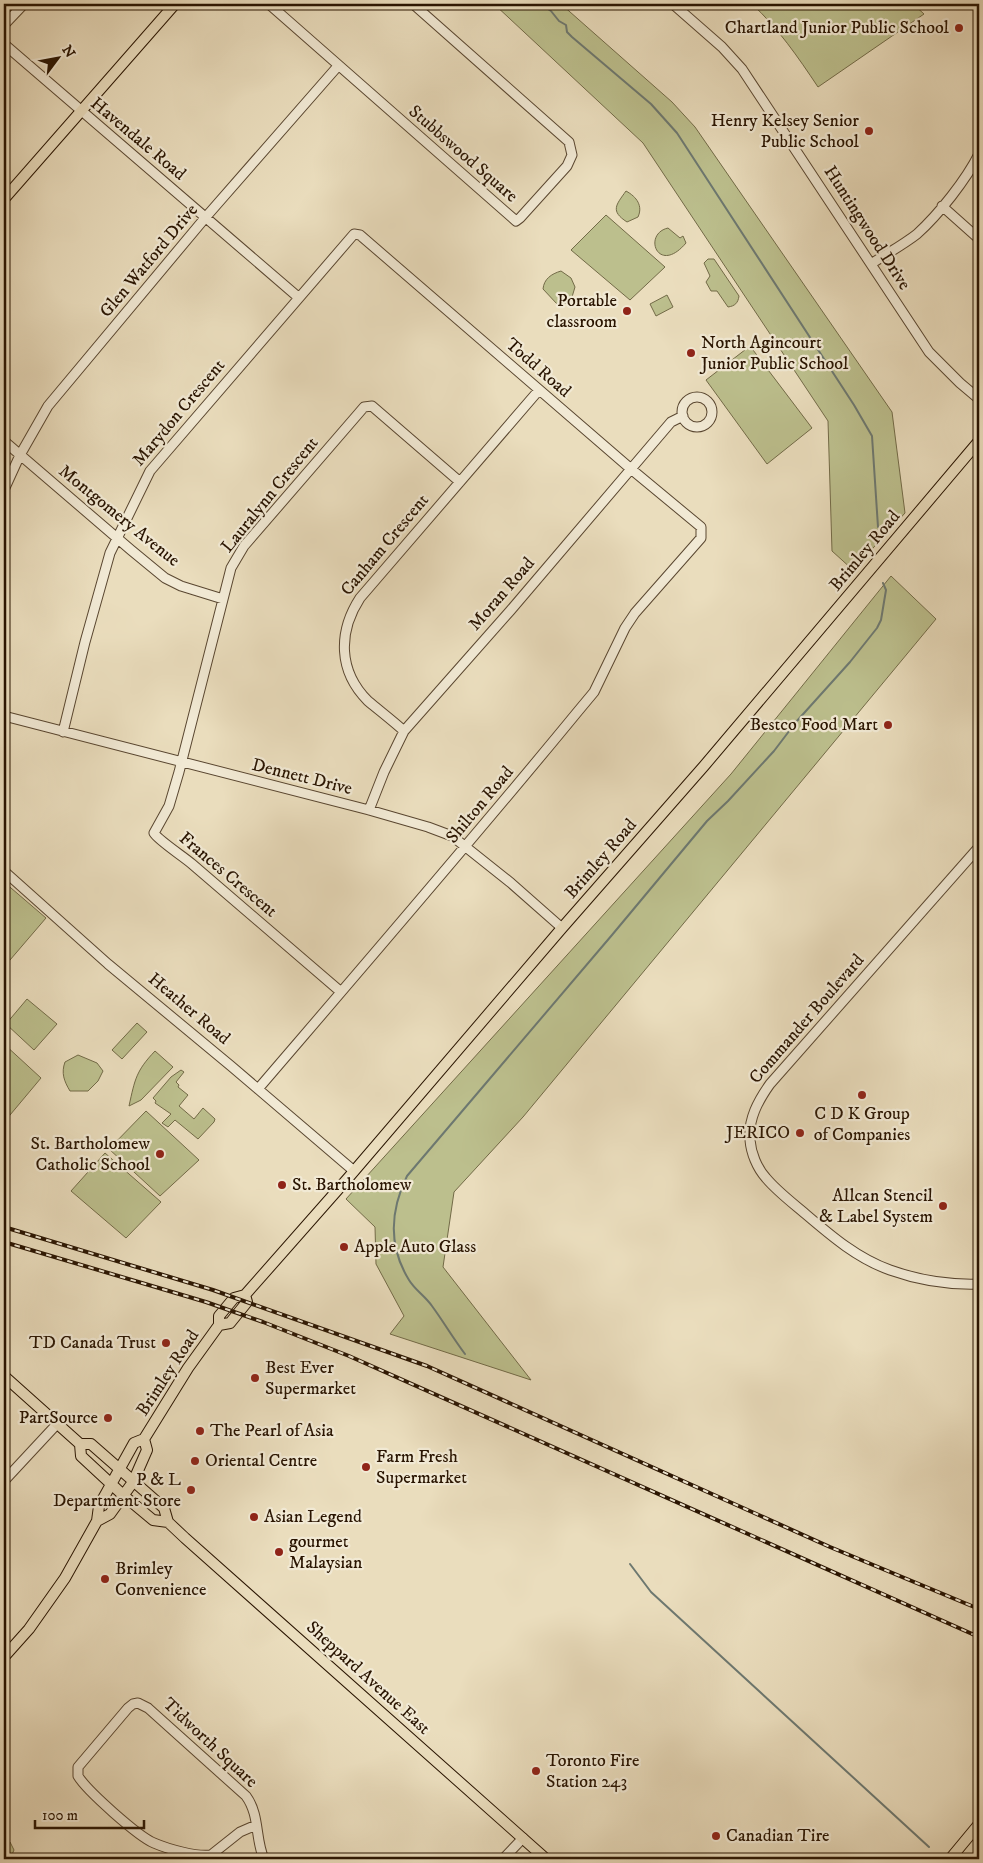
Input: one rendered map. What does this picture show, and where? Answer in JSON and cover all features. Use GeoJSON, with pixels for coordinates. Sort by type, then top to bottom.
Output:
{"type":"FeatureCollection","features":[{"type":"Feature","properties":{"kind":"main road"},"geometry":{"type":"LineString","coordinates":[[4,199],[174,4]]}},
{"type":"Feature","properties":{"kind":"main road","name":"Brimley Road"},"geometry":{"type":"LineString","coordinates":[[4,1657],[29,1629],[65,1578],[97,1522],[99,1506],[134,1442],[144,1439],[188,1368],[219,1325],[220,1316],[234,1298],[245,1295],[354,1171],[562,928],[704,766],[979,441]]}},
{"type":"Feature","properties":{"kind":"main road","name":"Sheppard Avenue East"},"geometry":{"type":"LineString","coordinates":[[4,1376],[80,1444],[91,1444],[164,1508],[168,1522],[546,1859]]}},
{"type":"Feature","properties":{"kind":"main road","name":"Brimley Road"},"geometry":{"type":"LineString","coordinates":[[97,1522],[110,1514],[133,1482],[147,1450],[144,1439]]}},
{"type":"Feature","properties":{"kind":"main road","name":"Sheppard Avenue East"},"geometry":{"type":"LineString","coordinates":[[80,1444],[80,1456],[123,1495],[153,1520],[168,1522]]}},
{"type":"Feature","properties":{"kind":"main road"},"geometry":{"type":"LineString","coordinates":[[950,1859],[978,1829]]}},
{"type":"Feature","properties":{"kind":"street"},"geometry":{"type":"LineString","coordinates":[[4,25],[24,4]]}},
{"type":"Feature","properties":{"kind":"street","name":"Stubbswood Square"},"geometry":{"type":"LineString","coordinates":[[270,4],[338,66],[516,221],[567,166],[572,156],[570,142],[413,4]]}},
{"type":"Feature","properties":{"kind":"street","name":"Huntingwood Drive"},"geometry":{"type":"LineString","coordinates":[[673,4],[722,47],[742,69],[929,352],[979,399]]}},
{"type":"Feature","properties":{"kind":"street","name":"Havendale Road"},"geometry":{"type":"LineString","coordinates":[[4,44],[298,297]]}},
{"type":"Feature","properties":{"kind":"street","name":"Glen Watford Drive"},"geometry":{"type":"LineString","coordinates":[[4,490],[20,455],[48,406],[205,218],[338,66]]}},
{"type":"Feature","properties":{"kind":"street"},"geometry":{"type":"LineString","coordinates":[[871,264],[917,233],[965,179],[979,154]]}},
{"type":"Feature","properties":{"kind":"street"},"geometry":{"type":"LineString","coordinates":[[942,206],[979,239]]}},
{"type":"Feature","properties":{"kind":"street","name":"Marydon Crescent"},"geometry":{"type":"LineString","coordinates":[[63,732],[85,642],[110,553],[116,537],[150,471],[354,234]]}},
{"type":"Feature","properties":{"kind":"street","name":"Todd Road"},"geometry":{"type":"LineString","coordinates":[[354,234],[360,235],[701,527]]}},
{"type":"Feature","properties":{"kind":"street","name":"Canham Crescent"},"geometry":{"type":"LineString","coordinates":[[404,731],[368,700],[357,687],[346,664],[343,641],[344,632],[352,611],[360,598],[539,390]]}},
{"type":"Feature","properties":{"kind":"street","name":"Lauralynn Crescent"},"geometry":{"type":"LineString","coordinates":[[182,762],[231,568],[244,546],[364,407],[372,406],[460,482]]}},
{"type":"Feature","properties":{"kind":"street","name":"Moran Road"},"geometry":{"type":"LineString","coordinates":[[369,810],[384,772],[404,731],[504,618],[671,422],[683,416]]}},
{"type":"Feature","properties":{"kind":"street","name":"Montgomery Avenue"},"geometry":{"type":"LineString","coordinates":[[4,441],[165,578],[181,586],[222,599]]}},
{"type":"Feature","properties":{"kind":"street","name":"Shilton Road"},"geometry":{"type":"LineString","coordinates":[[258,1089],[406,919],[594,692],[625,628],[635,613],[701,538],[701,527]]}},
{"type":"Feature","properties":{"kind":"street","name":"Dennett Drive"},"geometry":{"type":"LineString","coordinates":[[4,716],[369,810],[452,836],[511,883],[562,928]]}},
{"type":"Feature","properties":{"kind":"street","name":"Frances Crescent"},"geometry":{"type":"LineString","coordinates":[[182,762],[169,806],[154,833],[157,838],[192,864],[341,992]]}},
{"type":"Feature","properties":{"kind":"street","name":"Commander Boulevard"},"geometry":{"type":"LineString","coordinates":[[979,847],[770,1084],[756,1105],[750,1127],[750,1140],[757,1165],[766,1178],[832,1237],[854,1253],[889,1270],[923,1279],[979,1284]]}},
{"type":"Feature","properties":{"kind":"street","name":"Heather Road"},"geometry":{"type":"LineString","coordinates":[[4,871],[108,964],[354,1171]]}},
{"type":"Feature","properties":{"kind":"street"},"geometry":{"type":"LineString","coordinates":[[4,1481],[57,1424]]}},
{"type":"Feature","properties":{"kind":"street","name":"Tidworth Square"},"geometry":{"type":"LineString","coordinates":[[256,1825],[240,1832],[211,1855],[197,1855],[164,1847],[153,1843],[137,1833],[85,1787],[78,1776],[78,1767],[132,1704],[143,1704],[246,1796],[252,1805],[256,1825],[260,1850],[264,1859]]}},
{"type":"Feature","properties":{"kind":"street"},"geometry":{"type":"LineString","coordinates":[[503,1859],[523,1838]]}},
{"type":"Feature","properties":{"kind":"green space"},"geometry":{"type":"Polygon","coordinates":[[[494,4],[561,4],[672,102],[695,127],[892,412],[905,513],[853,570],[832,551],[828,421],[643,143],[494,4]]]}},
{"type":"Feature","properties":{"kind":"green space"},"geometry":{"type":"Polygon","coordinates":[[[752,4],[913,4],[924,14],[818,87],[779,33],[752,4]]]}},
{"type":"Feature","properties":{"kind":"green space"},"geometry":{"type":"Polygon","coordinates":[[[626,191],[636,199],[640,209],[638,217],[627,222],[618,214],[616,208],[626,191]]]}},
{"type":"Feature","properties":{"kind":"green space"},"geometry":{"type":"Polygon","coordinates":[[[606,215],[665,267],[630,300],[571,250],[606,215]]]}},
{"type":"Feature","properties":{"kind":"green space"},"geometry":{"type":"Polygon","coordinates":[[[668,228],[680,238],[683,236],[686,243],[676,252],[668,255],[661,254],[655,244],[660,232],[668,228]]]}},
{"type":"Feature","properties":{"kind":"green space"},"geometry":{"type":"Polygon","coordinates":[[[708,259],[714,259],[739,296],[734,305],[728,307],[717,291],[711,291],[706,282],[710,276],[704,263],[708,259]]]}},
{"type":"Feature","properties":{"kind":"green space"},"geometry":{"type":"Polygon","coordinates":[[[561,271],[571,278],[575,287],[572,297],[565,304],[557,304],[543,289],[549,277],[561,271]]]}},
{"type":"Feature","properties":{"kind":"green space"},"geometry":{"type":"Polygon","coordinates":[[[667,295],[673,307],[656,316],[650,304],[667,295]]]}},
{"type":"Feature","properties":{"kind":"green space"},"geometry":{"type":"Polygon","coordinates":[[[750,346],[812,428],[767,464],[706,380],[750,346]]]}},
{"type":"Feature","properties":{"kind":"green space"},"geometry":{"type":"Polygon","coordinates":[[[891,576],[936,619],[523,1117],[454,1192],[443,1267],[531,1380],[390,1334],[404,1316],[376,1264],[375,1227],[346,1199],[731,774],[891,576]]]}},
{"type":"Feature","properties":{"kind":"green space"},"geometry":{"type":"Polygon","coordinates":[[[4,882],[46,918],[4,967],[4,882]]]}},
{"type":"Feature","properties":{"kind":"green space"},"geometry":{"type":"Polygon","coordinates":[[[27,999],[57,1024],[34,1050],[6,1024],[27,999]]]}},
{"type":"Feature","properties":{"kind":"green space"},"geometry":{"type":"Polygon","coordinates":[[[137,1023],[147,1032],[122,1059],[112,1050],[137,1023]]]}},
{"type":"Feature","properties":{"kind":"green space"},"geometry":{"type":"Polygon","coordinates":[[[4,1044],[41,1078],[5,1121],[4,1120],[4,1044]]]}},
{"type":"Feature","properties":{"kind":"green space"},"geometry":{"type":"Polygon","coordinates":[[[155,1051],[173,1067],[141,1100],[129,1106],[137,1076],[155,1051]]]}},
{"type":"Feature","properties":{"kind":"green space"},"geometry":{"type":"Polygon","coordinates":[[[78,1055],[97,1063],[103,1071],[98,1081],[88,1091],[70,1091],[64,1077],[65,1062],[78,1055]]]}},
{"type":"Feature","properties":{"kind":"green space"},"geometry":{"type":"Polygon","coordinates":[[[181,1070],[184,1072],[176,1082],[179,1085],[178,1087],[188,1095],[179,1106],[194,1119],[203,1108],[215,1119],[198,1139],[175,1120],[168,1127],[162,1123],[171,1114],[155,1103],[156,1101],[153,1098],[171,1077],[181,1070]]]}},
{"type":"Feature","properties":{"kind":"green space"},"geometry":{"type":"Polygon","coordinates":[[[146,1111],[199,1160],[160,1196],[109,1149],[146,1111]]]}},
{"type":"Feature","properties":{"kind":"green space"},"geometry":{"type":"Polygon","coordinates":[[[105,1153],[161,1202],[126,1238],[71,1191],[105,1153]]]}},
{"type":"Feature","properties":{"kind":"green space"},"geometry":{"type":"Polygon","coordinates":[[[4,1839],[10,1842],[14,1850],[10,1859],[4,1859],[4,1839]]]}},
{"type":"Feature","properties":{"kind":"waterway"},"geometry":{"type":"LineString","coordinates":[[540,4],[566,25],[567,32],[572,37],[651,104],[677,133],[854,405],[872,436],[878,527]]}},
{"type":"Feature","properties":{"kind":"waterway"},"geometry":{"type":"LineString","coordinates":[[465,1354],[432,1306],[411,1284],[397,1254],[394,1228],[395,1215],[397,1202],[407,1176],[707,821],[774,751],[796,722],[850,662],[877,628],[881,620],[886,590],[883,583]]}},
{"type":"Feature","properties":{"kind":"waterway"},"geometry":{"type":"LineString","coordinates":[[630,1564],[651,1592],[929,1847]]}},
{"type":"Feature","properties":{"kind":"railway"},"geometry":{"type":"LineString","coordinates":[[4,1227],[213,1290],[427,1366],[830,1547],[979,1609]]}},
{"type":"Feature","properties":{"kind":"railway"},"geometry":{"type":"LineString","coordinates":[[4,1242],[206,1302],[349,1356],[979,1637]]}},
{"type":"Feature","properties":{"kind":"place","name":"Chartland Junior Public School"},"geometry":{"type":"Point","coordinates":[959,28]}},
{"type":"Feature","properties":{"kind":"place","name":"Henry Kelsey Senior Public School"},"geometry":{"type":"Point","coordinates":[869,131]}},
{"type":"Feature","properties":{"kind":"place","name":"Portable classroom"},"geometry":{"type":"Point","coordinates":[627,311]}},
{"type":"Feature","properties":{"kind":"place","name":"North Agincourt Junior Public School"},"geometry":{"type":"Point","coordinates":[691,353]}},
{"type":"Feature","properties":{"kind":"place","name":"Bestco Food Mart"},"geometry":{"type":"Point","coordinates":[888,725]}},
{"type":"Feature","properties":{"kind":"place","name":"C D K Group of Companies"},"geometry":{"type":"Point","coordinates":[862,1095]}},
{"type":"Feature","properties":{"kind":"place","name":"JERICO"},"geometry":{"type":"Point","coordinates":[800,1133]}},
{"type":"Feature","properties":{"kind":"place","name":"St. Bartholomew Catholic School"},"geometry":{"type":"Point","coordinates":[160,1154]}},
{"type":"Feature","properties":{"kind":"place","name":"St. Bartholomew"},"geometry":{"type":"Point","coordinates":[282,1185]}},
{"type":"Feature","properties":{"kind":"place","name":"Allcan Stencil & Label System"},"geometry":{"type":"Point","coordinates":[943,1206]}},
{"type":"Feature","properties":{"kind":"place","name":"Apple Auto Glass"},"geometry":{"type":"Point","coordinates":[344,1247]}},
{"type":"Feature","properties":{"kind":"place","name":"TD Canada Trust"},"geometry":{"type":"Point","coordinates":[166,1343]}},
{"type":"Feature","properties":{"kind":"place","name":"Best Ever Supermarket"},"geometry":{"type":"Point","coordinates":[255,1378]}},
{"type":"Feature","properties":{"kind":"place","name":"PartSource"},"geometry":{"type":"Point","coordinates":[108,1418]}},
{"type":"Feature","properties":{"kind":"place","name":"The Pearl of Asia"},"geometry":{"type":"Point","coordinates":[200,1431]}},
{"type":"Feature","properties":{"kind":"place","name":"Oriental Centre"},"geometry":{"type":"Point","coordinates":[195,1461]}},
{"type":"Feature","properties":{"kind":"place","name":"Farm Fresh Supermarket"},"geometry":{"type":"Point","coordinates":[366,1467]}},
{"type":"Feature","properties":{"kind":"place","name":"P & L Department Store"},"geometry":{"type":"Point","coordinates":[191,1490]}},
{"type":"Feature","properties":{"kind":"place","name":"Asian Legend"},"geometry":{"type":"Point","coordinates":[254,1517]}},
{"type":"Feature","properties":{"kind":"place","name":"gourmet Malaysian"},"geometry":{"type":"Point","coordinates":[279,1552]}},
{"type":"Feature","properties":{"kind":"place","name":"Brimley Convenience"},"geometry":{"type":"Point","coordinates":[105,1579]}},
{"type":"Feature","properties":{"kind":"place","name":"Toronto Fire Station 243"},"geometry":{"type":"Point","coordinates":[536,1771]}},
{"type":"Feature","properties":{"kind":"place","name":"Canadian Tire"},"geometry":{"type":"Point","coordinates":[716,1836]}}]}
